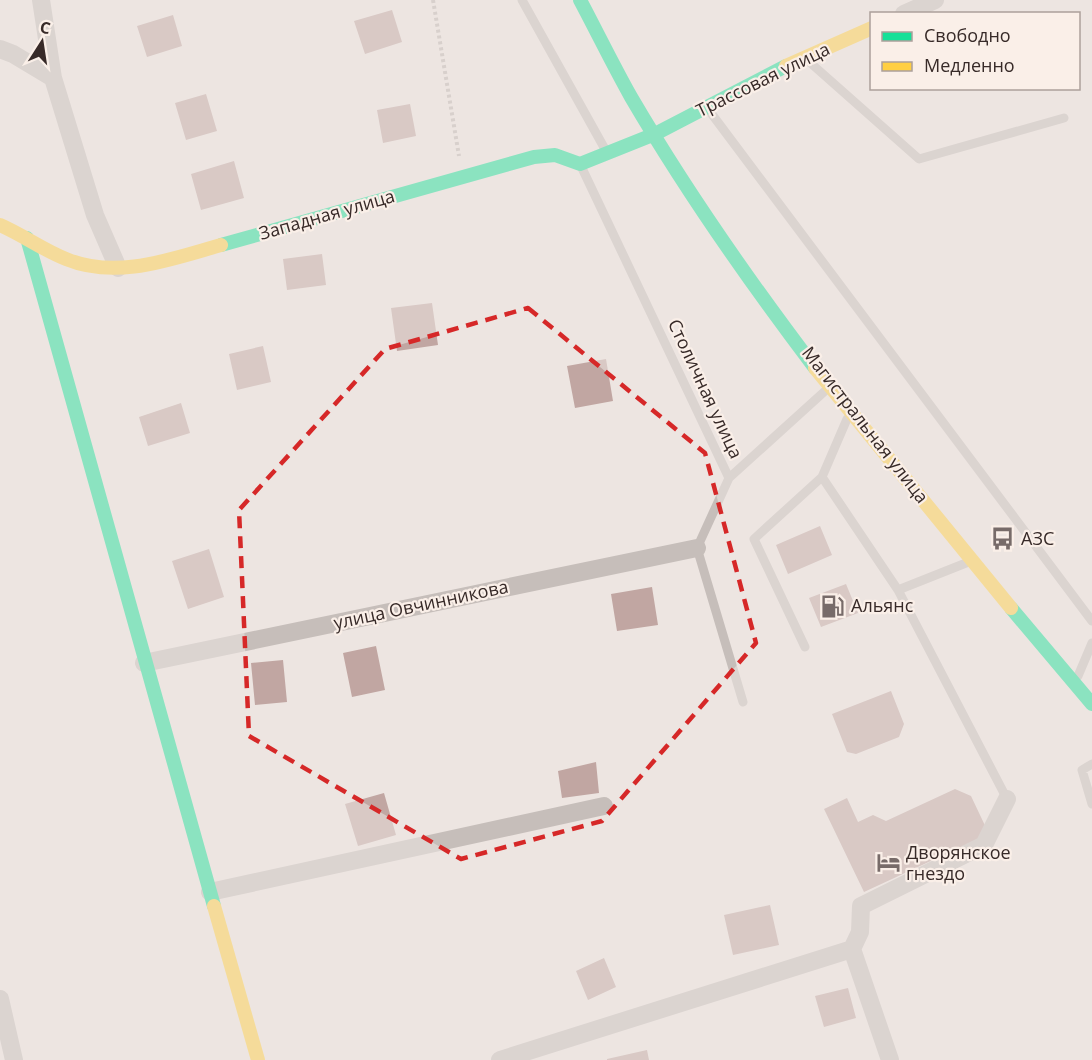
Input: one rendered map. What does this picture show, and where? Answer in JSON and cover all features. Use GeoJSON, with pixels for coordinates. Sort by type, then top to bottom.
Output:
{"type":"FeatureCollection","features":[{"type":"Feature","properties":{"kind":"main road","name":"Магистральная улица"},"geometry":{"type":"LineString","coordinates":[[580,0],[609,60],[729,249],[831,385],[1092,704]]}},
{"type":"Feature","properties":{"kind":"main road","name":"Трассовая улица"},"geometry":{"type":"LineString","coordinates":[[655,134],[804,58],[870,29]]}},
{"type":"Feature","properties":{"kind":"main road"},"geometry":{"type":"LineString","coordinates":[[580,164],[655,134]]}},
{"type":"Feature","properties":{"kind":"main road","name":"Западная улица"},"geometry":{"type":"LineString","coordinates":[[0,225],[58,255],[88,266],[118,268],[158,263],[534,157],[555,155],[580,164]]}},
{"type":"Feature","properties":{"kind":"main road"},"geometry":{"type":"LineString","coordinates":[[27,238],[144,663],[258,1060]]}},
{"type":"Feature","properties":{"kind":"street"},"geometry":{"type":"LineString","coordinates":[[41,0],[53,78],[95,215],[118,268]]}},
{"type":"Feature","properties":{"kind":"street"},"geometry":{"type":"LineString","coordinates":[[908,12],[935,0]]}},
{"type":"Feature","properties":{"kind":"street"},"geometry":{"type":"LineString","coordinates":[[0,49],[53,78]]}},
{"type":"Feature","properties":{"kind":"street","name":"улица Овчинникова"},"geometry":{"type":"LineString","coordinates":[[144,663],[697,548]]}},
{"type":"Feature","properties":{"kind":"street"},"geometry":{"type":"LineString","coordinates":[[890,1060],[852,949],[860,932],[861,906],[984,845],[1007,799]]}},
{"type":"Feature","properties":{"kind":"street"},"geometry":{"type":"LineString","coordinates":[[210,892],[604,806]]}},
{"type":"Feature","properties":{"kind":"street"},"geometry":{"type":"LineString","coordinates":[[500,1060],[852,949]]}},
{"type":"Feature","properties":{"kind":"street"},"geometry":{"type":"LineString","coordinates":[[0,999],[14,1060]]}},
{"type":"Feature","properties":{"kind":"lane"},"geometry":{"type":"LineString","coordinates":[[522,0],[607,154]]}},
{"type":"Feature","properties":{"kind":"lane"},"geometry":{"type":"LineString","coordinates":[[804,58],[919,159],[1064,118]]}},
{"type":"Feature","properties":{"kind":"lane"},"geometry":{"type":"LineString","coordinates":[[707,107],[1092,621]]}},
{"type":"Feature","properties":{"kind":"lane","name":"Столичная улица"},"geometry":{"type":"LineString","coordinates":[[580,164],[729,478],[697,548]]}},
{"type":"Feature","properties":{"kind":"lane"},"geometry":{"type":"LineString","coordinates":[[729,478],[831,385]]}},
{"type":"Feature","properties":{"kind":"lane"},"geometry":{"type":"LineString","coordinates":[[805,647],[753,539],[822,477],[851,410]]}},
{"type":"Feature","properties":{"kind":"lane"},"geometry":{"type":"LineString","coordinates":[[822,477],[898,590],[1007,799]]}},
{"type":"Feature","properties":{"kind":"lane"},"geometry":{"type":"LineString","coordinates":[[697,548],[743,702]]}},
{"type":"Feature","properties":{"kind":"lane"},"geometry":{"type":"LineString","coordinates":[[898,590],[974,560]]}},
{"type":"Feature","properties":{"kind":"lane"},"geometry":{"type":"LineString","coordinates":[[1075,683],[1092,643]]}},
{"type":"Feature","properties":{"kind":"lane"},"geometry":{"type":"LineString","coordinates":[[1075,683],[1092,677]]}},
{"type":"Feature","properties":{"kind":"lane"},"geometry":{"type":"LineString","coordinates":[[1092,764],[1082,770],[1092,804]]}},
{"type":"Feature","properties":{"kind":"path"},"geometry":{"type":"LineString","coordinates":[[433,0],[463,177]]}},
{"type":"Feature","properties":{"kind":"highlighted area"},"geometry":{"type":"Polygon","coordinates":[[[528,308],[705,453],[756,643],[602,821],[461,859],[249,736],[239,510],[385,349],[528,308]]]}},
{"type":"Feature","properties":{"kind":"building"},"geometry":{"type":"Polygon","coordinates":[[[392,10],[402,42],[365,54],[354,21],[392,10]]]}},
{"type":"Feature","properties":{"kind":"building"},"geometry":{"type":"Polygon","coordinates":[[[173,15],[182,46],[147,57],[137,26],[173,15]]]}},
{"type":"Feature","properties":{"kind":"building"},"geometry":{"type":"Polygon","coordinates":[[[206,94],[217,131],[186,140],[175,103],[206,94]]]}},
{"type":"Feature","properties":{"kind":"building"},"geometry":{"type":"Polygon","coordinates":[[[410,104],[416,136],[383,143],[377,110],[410,104]]]}},
{"type":"Feature","properties":{"kind":"building"},"geometry":{"type":"Polygon","coordinates":[[[234,161],[244,198],[201,210],[191,174],[234,161]]]}},
{"type":"Feature","properties":{"kind":"building"},"geometry":{"type":"Polygon","coordinates":[[[322,254],[326,285],[287,290],[283,259],[322,254]]]}},
{"type":"Feature","properties":{"kind":"building"},"geometry":{"type":"Polygon","coordinates":[[[432,303],[438,345],[397,351],[391,308],[432,303]]]}},
{"type":"Feature","properties":{"kind":"building"},"geometry":{"type":"Polygon","coordinates":[[[263,346],[271,382],[237,390],[229,354],[263,346]]]}},
{"type":"Feature","properties":{"kind":"building"},"geometry":{"type":"Polygon","coordinates":[[[606,359],[613,401],[575,408],[567,366],[606,359]]]}},
{"type":"Feature","properties":{"kind":"building"},"geometry":{"type":"Polygon","coordinates":[[[181,403],[190,433],[148,446],[139,417],[181,403]]]}},
{"type":"Feature","properties":{"kind":"building"},"geometry":{"type":"Polygon","coordinates":[[[820,526],[832,555],[788,574],[776,545],[820,526]]]}},
{"type":"Feature","properties":{"kind":"building"},"geometry":{"type":"Polygon","coordinates":[[[209,549],[224,597],[188,609],[172,561],[209,549]]]}},
{"type":"Feature","properties":{"kind":"building","name":"Альянс"},"geometry":{"type":"Polygon","coordinates":[[[846,584],[858,613],[821,627],[809,598],[846,584]]]}},
{"type":"Feature","properties":{"kind":"building"},"geometry":{"type":"Polygon","coordinates":[[[652,587],[658,625],[617,631],[611,594],[652,587]]]}},
{"type":"Feature","properties":{"kind":"building"},"geometry":{"type":"Polygon","coordinates":[[[376,646],[385,690],[352,697],[343,653],[376,646]]]}},
{"type":"Feature","properties":{"kind":"building"},"geometry":{"type":"Polygon","coordinates":[[[283,660],[287,702],[255,705],[251,663],[283,660]]]}},
{"type":"Feature","properties":{"kind":"building"},"geometry":{"type":"Polygon","coordinates":[[[891,691],[904,724],[899,737],[856,754],[847,752],[832,714],[891,691]]]}},
{"type":"Feature","properties":{"kind":"building"},"geometry":{"type":"Polygon","coordinates":[[[596,762],[599,793],[562,798],[558,771],[596,762]]]}},
{"type":"Feature","properties":{"kind":"building","name":"Дворянское гнездо"},"geometry":{"type":"Polygon","coordinates":[[[955,789],[971,796],[989,834],[864,892],[824,809],[847,798],[858,822],[873,815],[886,821],[955,789]]]}},
{"type":"Feature","properties":{"kind":"building"},"geometry":{"type":"Polygon","coordinates":[[[384,793],[396,835],[358,846],[345,804],[384,793]]]}},
{"type":"Feature","properties":{"kind":"building"},"geometry":{"type":"Polygon","coordinates":[[[770,905],[779,945],[733,955],[724,915],[770,905]]]}},
{"type":"Feature","properties":{"kind":"building"},"geometry":{"type":"Polygon","coordinates":[[[604,958],[616,987],[588,1000],[576,971],[604,958]]]}},
{"type":"Feature","properties":{"kind":"building"},"geometry":{"type":"Polygon","coordinates":[[[848,988],[856,1018],[824,1027],[815,996],[848,988]]]}},
{"type":"Feature","properties":{"kind":"building"},"geometry":{"type":"Polygon","coordinates":[[[647,1050],[649,1060],[607,1060],[607,1059],[647,1050]]]}},
{"type":"Feature","properties":{"kind":"traffic: fast"},"geometry":{"type":"LineString","coordinates":[[580,0],[631,97],[674,167],[742,269],[815,368]]}},
{"type":"Feature","properties":{"kind":"traffic: fast"},"geometry":{"type":"LineString","coordinates":[[221,245],[534,157],[555,155],[580,164],[655,134],[786,66]]}},
{"type":"Feature","properties":{"kind":"traffic: fast"},"geometry":{"type":"LineString","coordinates":[[27,238],[214,906]]}},
{"type":"Feature","properties":{"kind":"traffic: fast"},"geometry":{"type":"LineString","coordinates":[[1011,608],[1092,704]]}},
{"type":"Feature","properties":{"kind":"traffic: slow"},"geometry":{"type":"LineString","coordinates":[[786,66],[870,29]]}},
{"type":"Feature","properties":{"kind":"traffic: slow"},"geometry":{"type":"LineString","coordinates":[[0,225],[66,259],[105,268],[144,265],[221,245]]}},
{"type":"Feature","properties":{"kind":"traffic: slow"},"geometry":{"type":"LineString","coordinates":[[815,368],[1011,608]]}},
{"type":"Feature","properties":{"kind":"traffic: slow"},"geometry":{"type":"LineString","coordinates":[[214,906],[258,1060]]}},
{"type":"Feature","properties":{"kind":"place","name":"АЗС"},"geometry":{"type":"Point","coordinates":[1003,539]}},
{"type":"Feature","properties":{"kind":"place","name":"Альянс"},"geometry":{"type":"Point","coordinates":[833,606]}},
{"type":"Feature","properties":{"kind":"place","name":"Дворянское гнездо"},"geometry":{"type":"Point","coordinates":[888,863]}}]}
